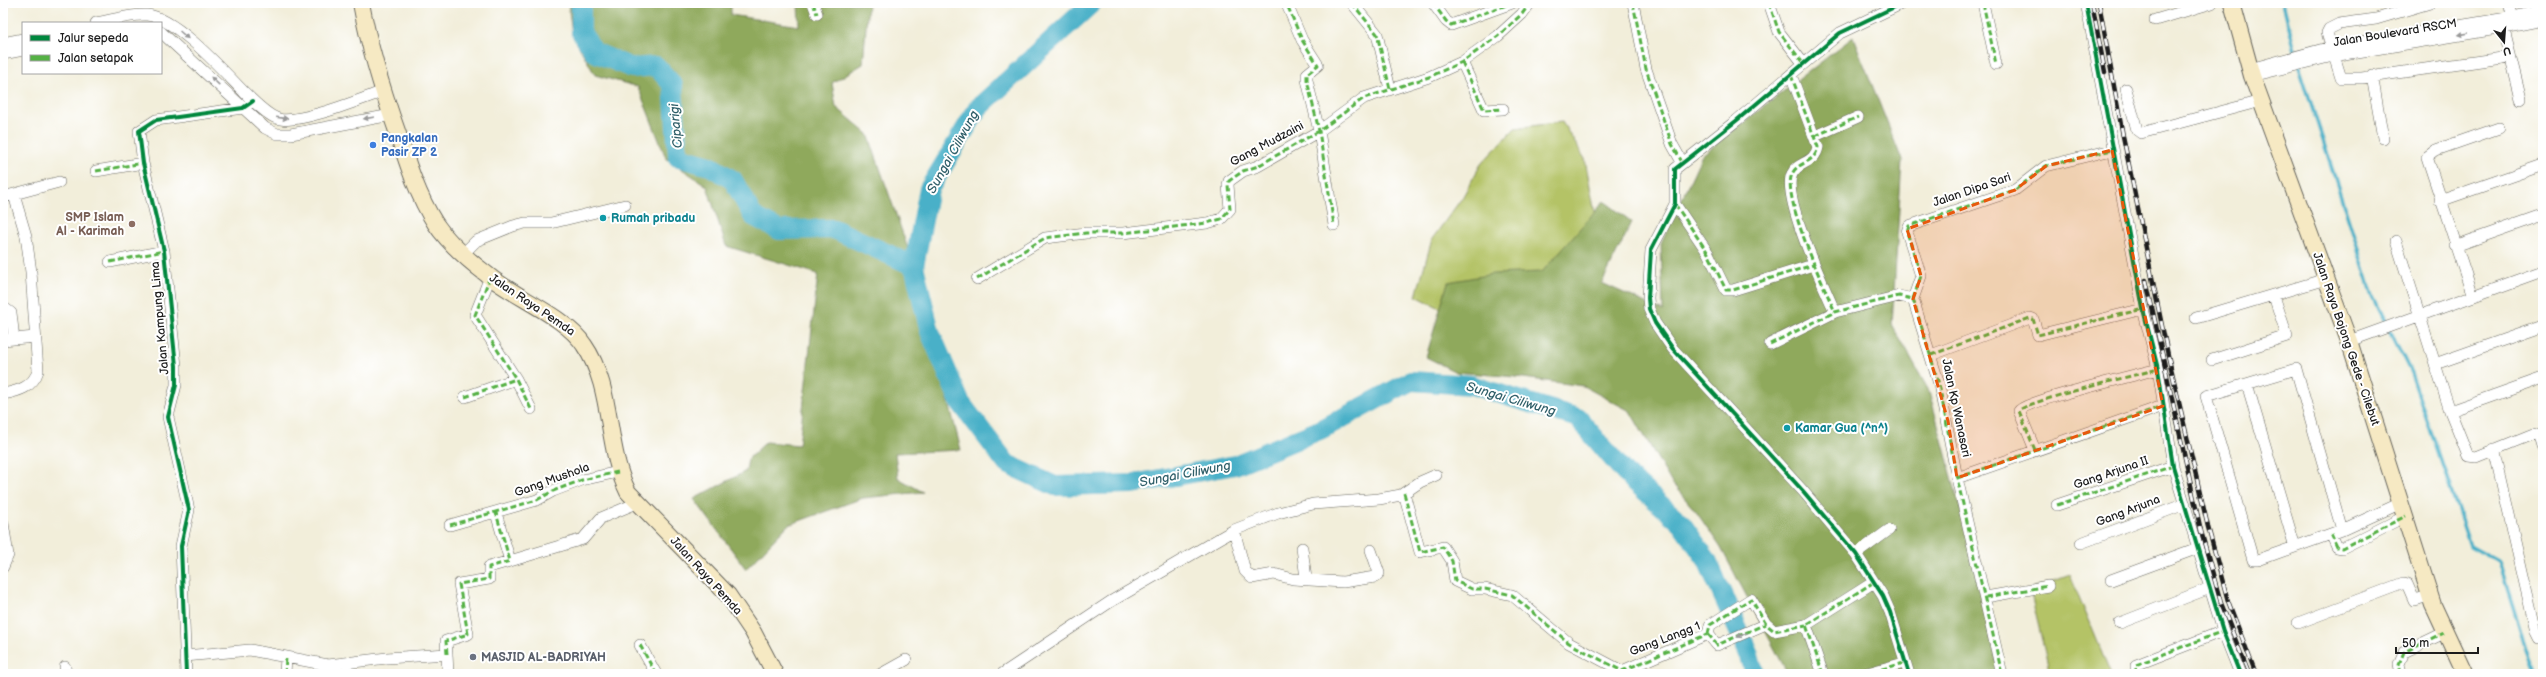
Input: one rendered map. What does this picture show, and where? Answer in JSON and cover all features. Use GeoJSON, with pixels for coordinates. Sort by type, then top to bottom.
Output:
{"type":"FeatureCollection","features":[{"type":"Feature","properties":{"kind":"main road","name":"Jalan Raya Pemda"},"geometry":{"type":"LineString","coordinates":[[361,3],[391,115],[418,192],[436,224],[462,255],[490,277],[574,332],[584,345],[595,365],[601,386],[618,472],[628,492],[728,595],[753,632],[772,673]]}},
{"type":"Feature","properties":{"kind":"main road","name":"Jalan Raya Bojong Gede - Cilebut"},"geometry":{"type":"LineString","coordinates":[[2232,3],[2251,72],[2261,101],[2349,341],[2430,596],[2444,633],[2465,674]]}},
{"type":"Feature","properties":{"kind":"street"},"geometry":{"type":"LineString","coordinates":[[813,3],[817,14]]}},
{"type":"Feature","properties":{"kind":"street"},"geometry":{"type":"LineString","coordinates":[[1352,3],[1377,34],[1390,89]]}},
{"type":"Feature","properties":{"kind":"street"},"geometry":{"type":"LineString","coordinates":[[1433,3],[1446,21],[1451,24],[1512,3]]}},
{"type":"Feature","properties":{"kind":"street","name":"Gang Mudzaini"},"geometry":{"type":"LineString","coordinates":[[977,279],[1045,238],[1086,233],[1123,233],[1207,223],[1221,219],[1230,209],[1229,181],[1319,131],[1364,98],[1429,77],[1462,62],[1502,32],[1522,14],[1530,3]]}},
{"type":"Feature","properties":{"kind":"street"},"geometry":{"type":"LineString","coordinates":[[1633,3],[1646,69],[1668,133],[1682,162]]}},
{"type":"Feature","properties":{"kind":"street"},"geometry":{"type":"LineString","coordinates":[[1769,3],[1779,32],[1803,64]]}},
{"type":"Feature","properties":{"kind":"street"},"geometry":{"type":"LineString","coordinates":[[1864,674],[1907,669],[1890,612],[1874,582],[1856,554],[1803,490],[1673,349],[1655,323],[1649,310],[1648,298],[1652,250],[1675,204],[1675,169],[1791,75],[1840,33],[1903,3]]}},
{"type":"Feature","properties":{"kind":"street"},"geometry":{"type":"LineString","coordinates":[[1983,3],[1996,64]]}},
{"type":"Feature","properties":{"kind":"street"},"geometry":{"type":"LineString","coordinates":[[2086,3],[2142,309],[2158,369],[2173,466],[2222,631],[2240,674]]}},
{"type":"Feature","properties":{"kind":"street"},"geometry":{"type":"LineString","coordinates":[[2155,20],[2212,3]]}},
{"type":"Feature","properties":{"kind":"street"},"geometry":{"type":"LineString","coordinates":[[2430,3],[2376,19],[2332,27],[2327,34],[2341,78],[2350,79],[2509,57]]}},
{"type":"Feature","properties":{"kind":"street"},"geometry":{"type":"LineString","coordinates":[[2508,3],[2514,22]]}},
{"type":"Feature","properties":{"kind":"street"},"geometry":{"type":"LineString","coordinates":[[1288,7],[1302,40],[1318,65],[1308,72],[1306,76],[1319,131],[1334,225]]}},
{"type":"Feature","properties":{"kind":"street","name":"Jalan Boulevard RSCM"},"geometry":{"type":"LineString","coordinates":[[2514,22],[2543,10]]}},
{"type":"Feature","properties":{"kind":"street"},"geometry":{"type":"LineString","coordinates":[[102,22],[146,15],[160,18],[175,27],[253,101],[278,119],[292,119],[313,114],[384,91]]}},
{"type":"Feature","properties":{"kind":"street","name":"Jalan Boulevard RSCM"},"geometry":{"type":"LineString","coordinates":[[2251,72],[2273,68],[2332,51],[2370,44],[2514,22],[2543,20]]}},
{"type":"Feature","properties":{"kind":"street"},"geometry":{"type":"LineString","coordinates":[[2502,24],[2509,57],[2521,99]]}},
{"type":"Feature","properties":{"kind":"street"},"geometry":{"type":"LineString","coordinates":[[162,33],[265,128],[277,134],[291,134],[317,130],[347,122],[391,115]]}},
{"type":"Feature","properties":{"kind":"street"},"geometry":{"type":"LineString","coordinates":[[3,43],[22,38]]}},
{"type":"Feature","properties":{"kind":"street"},"geometry":{"type":"LineString","coordinates":[[3,54],[22,50]]}},
{"type":"Feature","properties":{"kind":"street"},"geometry":{"type":"LineString","coordinates":[[197,64],[206,55]]}},
{"type":"Feature","properties":{"kind":"street"},"geometry":{"type":"LineString","coordinates":[[1462,62],[1484,110],[1504,109]]}},
{"type":"Feature","properties":{"kind":"street"},"geometry":{"type":"LineString","coordinates":[[1791,75],[1818,147],[1817,155],[1792,174],[1790,183],[1813,265],[1836,312]]}},
{"type":"Feature","properties":{"kind":"street"},"geometry":{"type":"LineString","coordinates":[[2372,75],[2383,138]]}},
{"type":"Feature","properties":{"kind":"street"},"geometry":{"type":"LineString","coordinates":[[2126,89],[2137,130],[2141,133],[2261,101]]}},
{"type":"Feature","properties":{"kind":"street"},"geometry":{"type":"LineString","coordinates":[[243,108],[253,101]]}},
{"type":"Feature","properties":{"kind":"street","name":"Jalan Kampung Lima"},"geometry":{"type":"LineString","coordinates":[[186,674],[181,546],[189,510],[168,417],[176,385],[176,366],[164,251],[143,163],[139,131],[156,120],[243,108]]}},
{"type":"Feature","properties":{"kind":"street"},"geometry":{"type":"LineString","coordinates":[[313,114],[317,130]]}},
{"type":"Feature","properties":{"kind":"street"},"geometry":{"type":"LineString","coordinates":[[1815,136],[1858,117]]}},
{"type":"Feature","properties":{"kind":"street"},"geometry":{"type":"LineString","coordinates":[[2473,296],[2440,201],[2427,157],[2430,153],[2499,128]]}},
{"type":"Feature","properties":{"kind":"street","name":"Jalan Dipa Sari"},"geometry":{"type":"LineString","coordinates":[[1913,299],[1921,276],[1907,232],[1909,226],[2016,190],[2046,166],[2112,150]]}},
{"type":"Feature","properties":{"kind":"street"},"geometry":{"type":"LineString","coordinates":[[96,171],[143,163]]}},
{"type":"Feature","properties":{"kind":"street"},"geometry":{"type":"LineString","coordinates":[[2440,201],[2543,165]]}},
{"type":"Feature","properties":{"kind":"street"},"geometry":{"type":"LineString","coordinates":[[3,394],[29,386],[35,379],[38,371],[26,236],[8,196],[59,182]]}},
{"type":"Feature","properties":{"kind":"street"},"geometry":{"type":"LineString","coordinates":[[1675,204],[1708,253],[1726,290],[1733,290],[1813,265]]}},
{"type":"Feature","properties":{"kind":"street"},"geometry":{"type":"LineString","coordinates":[[462,255],[476,241],[513,226],[525,223],[551,223],[625,205]]}},
{"type":"Feature","properties":{"kind":"street"},"geometry":{"type":"LineString","coordinates":[[2455,246],[2543,215]]}},
{"type":"Feature","properties":{"kind":"street"},"geometry":{"type":"LineString","coordinates":[[2396,241],[2450,411],[2468,456],[2476,457],[2533,434],[2540,436],[2543,446]]}},
{"type":"Feature","properties":{"kind":"street"},"geometry":{"type":"LineString","coordinates":[[110,262],[164,251]]}},
{"type":"Feature","properties":{"kind":"street"},"geometry":{"type":"LineString","coordinates":[[2349,341],[2543,271]]}},
{"type":"Feature","properties":{"kind":"street"},"geometry":{"type":"LineString","coordinates":[[490,277],[475,315],[516,379],[531,409]]}},
{"type":"Feature","properties":{"kind":"street"},"geometry":{"type":"LineString","coordinates":[[2196,318],[2274,296],[2326,279]]}},
{"type":"Feature","properties":{"kind":"street"},"geometry":{"type":"LineString","coordinates":[[1770,344],[1836,312],[1899,296],[1913,299]]}},
{"type":"Feature","properties":{"kind":"street"},"geometry":{"type":"LineString","coordinates":[[2212,360],[2287,336],[2274,296]]}},
{"type":"Feature","properties":{"kind":"street","name":"Jalan Kp Wanasari"},"geometry":{"type":"LineString","coordinates":[[1913,299],[1931,355],[1948,421],[1957,478],[1986,597],[2002,674]]}},
{"type":"Feature","properties":{"kind":"street"},"geometry":{"type":"LineString","coordinates":[[3,306],[11,314],[14,339]]}},
{"type":"Feature","properties":{"kind":"street"},"geometry":{"type":"LineString","coordinates":[[1931,355],[2030,318],[2033,319],[2038,335],[2142,309]]}},
{"type":"Feature","properties":{"kind":"street"},"geometry":{"type":"LineString","coordinates":[[2435,364],[2543,326]]}},
{"type":"Feature","properties":{"kind":"street"},"geometry":{"type":"LineString","coordinates":[[3,340],[35,337]]}},
{"type":"Feature","properties":{"kind":"street"},"geometry":{"type":"LineString","coordinates":[[2034,450],[2020,418],[2019,411],[2021,408],[2040,400],[2158,369]]}},
{"type":"Feature","properties":{"kind":"street"},"geometry":{"type":"LineString","coordinates":[[2342,530],[2296,369],[2208,395],[2205,399],[2251,557],[2258,560],[2403,510]]}},
{"type":"Feature","properties":{"kind":"street"},"geometry":{"type":"LineString","coordinates":[[2450,411],[2543,378]]}},
{"type":"Feature","properties":{"kind":"street"},"geometry":{"type":"LineString","coordinates":[[465,397],[516,379]]}},
{"type":"Feature","properties":{"kind":"street"},"geometry":{"type":"LineString","coordinates":[[2247,384],[2296,547]]}},
{"type":"Feature","properties":{"kind":"street"},"geometry":{"type":"LineString","coordinates":[[1957,478],[2163,406]]}},
{"type":"Feature","properties":{"kind":"street"},"geometry":{"type":"LineString","coordinates":[[2494,449],[2536,632],[2539,638],[2543,638]]}},
{"type":"Feature","properties":{"kind":"street","name":"Gang Arjuna II"},"geometry":{"type":"LineString","coordinates":[[2057,505],[2173,466]]}},
{"type":"Feature","properties":{"kind":"street","name":"Gang Mushola"},"geometry":{"type":"LineString","coordinates":[[450,525],[537,500],[553,491],[582,480],[618,472]]}},
{"type":"Feature","properties":{"kind":"street"},"geometry":{"type":"LineString","coordinates":[[1002,674],[1110,602],[1234,530],[1297,507],[1329,502],[1379,499],[1404,493],[1436,475]]}},
{"type":"Feature","properties":{"kind":"street"},"geometry":{"type":"LineString","coordinates":[[1404,493],[1420,552],[1443,547],[1452,561],[1455,581],[1472,589],[1485,589],[1512,595],[1569,643],[1623,672]]}},
{"type":"Feature","properties":{"kind":"street","name":"Gang Arjuna"},"geometry":{"type":"LineString","coordinates":[[2081,543],[2185,504]]}},
{"type":"Feature","properties":{"kind":"street"},"geometry":{"type":"LineString","coordinates":[[624,515],[639,505]]}},
{"type":"Feature","properties":{"kind":"street"},"geometry":{"type":"LineString","coordinates":[[448,674],[446,641],[468,634],[459,584],[490,579],[488,567],[583,539],[601,518],[639,505]]}},
{"type":"Feature","properties":{"kind":"street"},"geometry":{"type":"LineString","coordinates":[[2331,534],[2337,547],[2342,548],[2403,510]]}},
{"type":"Feature","properties":{"kind":"street"},"geometry":{"type":"LineString","coordinates":[[496,513],[510,561]]}},
{"type":"Feature","properties":{"kind":"street"},"geometry":{"type":"LineString","coordinates":[[3,523],[8,555],[3,567]]}},
{"type":"Feature","properties":{"kind":"street"},"geometry":{"type":"LineString","coordinates":[[1234,530],[1249,577],[1256,578],[1274,574],[1293,579],[1306,578],[1343,582],[1375,577],[1379,573],[1371,550]]}},
{"type":"Feature","properties":{"kind":"street"},"geometry":{"type":"LineString","coordinates":[[1856,554],[1889,530]]}},
{"type":"Feature","properties":{"kind":"street"},"geometry":{"type":"LineString","coordinates":[[1302,548],[1306,578]]}},
{"type":"Feature","properties":{"kind":"street"},"geometry":{"type":"LineString","coordinates":[[2111,580],[2198,548]]}},
{"type":"Feature","properties":{"kind":"street"},"geometry":{"type":"LineString","coordinates":[[1709,629],[1751,599],[1766,624],[1774,631],[1806,625],[1874,582]]}},
{"type":"Feature","properties":{"kind":"street"},"geometry":{"type":"LineString","coordinates":[[2298,623],[2404,583],[2408,584],[2414,600],[2430,596]]}},
{"type":"Feature","properties":{"kind":"street"},"geometry":{"type":"LineString","coordinates":[[1986,597],[2048,586]]}},
{"type":"Feature","properties":{"kind":"street"},"geometry":{"type":"LineString","coordinates":[[2120,623],[2210,588]]}},
{"type":"Feature","properties":{"kind":"street","name":"Gang Langg 1"},"geometry":{"type":"LineString","coordinates":[[1623,672],[1709,629],[1717,645],[1766,624]]}},
{"type":"Feature","properties":{"kind":"street"},"geometry":{"type":"LineString","coordinates":[[1806,625],[1823,674]]}},
{"type":"Feature","properties":{"kind":"street"},"geometry":{"type":"LineString","coordinates":[[2136,674],[2136,665],[2222,631]]}},
{"type":"Feature","properties":{"kind":"street"},"geometry":{"type":"LineString","coordinates":[[2401,674],[2399,664],[2404,652],[2444,633]]}},
{"type":"Feature","properties":{"kind":"street"},"geometry":{"type":"LineString","coordinates":[[640,645],[656,674]]}},
{"type":"Feature","properties":{"kind":"street"},"geometry":{"type":"LineString","coordinates":[[185,656],[250,650],[328,665],[387,658],[446,654]]}},
{"type":"Feature","properties":{"kind":"street"},"geometry":{"type":"LineString","coordinates":[[285,674],[286,657]]}},
{"type":"Feature","properties":{"kind":"street"},"geometry":{"type":"LineString","coordinates":[[881,674],[906,660]]}},
{"type":"Feature","properties":{"kind":"highlighted area"},"geometry":{"type":"Polygon","coordinates":[[[2112,150],[2163,406],[1957,478],[1948,421],[1913,299],[1921,276],[1907,229],[2015,190],[2046,166],[2112,150]]]}},
{"type":"Feature","properties":{"kind":"green space"},"geometry":{"type":"Polygon","coordinates":[[[568,3],[731,3],[731,15],[799,26],[798,3],[868,3],[863,64],[832,83],[836,107],[868,134],[914,266],[961,450],[895,453],[898,478],[923,492],[863,498],[788,525],[746,569],[694,499],[746,471],[748,459],[766,442],[799,445],[818,274],[726,246],[707,186],[666,158],[638,87],[595,75],[572,34],[568,3]]]}},
{"type":"Feature","properties":{"kind":"green space"},"geometry":{"type":"Polygon","coordinates":[[[1853,37],[1902,160],[1892,325],[1929,391],[1971,548],[1999,674],[1788,674],[1721,548],[1697,513],[1671,482],[1630,411],[1583,386],[1516,377],[1456,372],[1426,357],[1448,282],[1493,274],[1542,272],[1604,201],[1632,222],[1602,283],[1663,311],[1661,244],[1702,155],[1853,37]]]}},
{"type":"Feature","properties":{"kind":"green space"},"geometry":{"type":"Polygon","coordinates":[[[1562,122],[1585,159],[1595,214],[1555,295],[1446,311],[1416,296],[1432,239],[1462,198],[1481,164],[1515,128],[1562,122]]]}},
{"type":"Feature","properties":{"kind":"green space"},"geometry":{"type":"Polygon","coordinates":[[[2070,575],[2111,674],[2050,674],[2030,590],[2070,575]]]}},
{"type":"Feature","properties":{"kind":"waterway","name":"Ciparigi"},"geometry":{"type":"LineString","coordinates":[[581,3],[581,32],[594,52],[632,68],[656,66],[673,85],[678,157],[710,166],[733,180],[753,216],[779,230],[834,229],[914,266]]}},
{"type":"Feature","properties":{"kind":"waterway","name":"Sungai Ciliwung"},"geometry":{"type":"LineString","coordinates":[[1092,3],[978,108],[929,189],[914,266],[930,332],[960,402],[1007,464],[1055,486],[1133,484],[1235,465],[1322,429],[1411,381],[1471,385],[1578,418],[1625,473],[1681,523],[1707,560],[1748,652],[1754,674]]}},
{"type":"Feature","properties":{"kind":"waterway"},"geometry":{"type":"LineString","coordinates":[[2283,3],[2296,54]]}},
{"type":"Feature","properties":{"kind":"waterway"},"geometry":{"type":"LineString","coordinates":[[2299,66],[2373,296],[2411,373],[2470,546],[2499,562],[2534,674]]}},
{"type":"Feature","properties":{"kind":"railway"},"geometry":{"type":"LineString","coordinates":[[2092,3],[2105,72]]}},
{"type":"Feature","properties":{"kind":"railway"},"geometry":{"type":"LineString","coordinates":[[2099,3],[2123,136],[2168,355],[2208,527],[2228,601],[2256,674]]}},
{"type":"Feature","properties":{"kind":"railway"},"geometry":{"type":"LineString","coordinates":[[2146,280],[2201,531],[2221,603],[2249,674]]}},
{"type":"Feature","properties":{"kind":"marked path"},"geometry":{"type":"LineString","coordinates":[[813,3],[817,14]]}},
{"type":"Feature","properties":{"kind":"marked path"},"geometry":{"type":"LineString","coordinates":[[1352,3],[1377,34],[1390,89]]}},
{"type":"Feature","properties":{"kind":"marked path"},"geometry":{"type":"LineString","coordinates":[[1433,3],[1446,21],[1451,25],[1512,3]]}},
{"type":"Feature","properties":{"kind":"marked path"},"geometry":{"type":"LineString","coordinates":[[977,279],[1045,238],[1086,233],[1123,233],[1207,223],[1221,219],[1230,209],[1229,181],[1243,171],[1258,166],[1319,131],[1364,98],[1429,77],[1462,62],[1498,36],[1522,14],[1530,3]]}},
{"type":"Feature","properties":{"kind":"marked path"},"geometry":{"type":"LineString","coordinates":[[1633,3],[1646,69],[1672,144],[1682,162]]}},
{"type":"Feature","properties":{"kind":"marked path"},"geometry":{"type":"LineString","coordinates":[[1769,3],[1779,32],[1803,63]]}},
{"type":"Feature","properties":{"kind":"marked path"},"geometry":{"type":"LineString","coordinates":[[1983,3],[1996,64]]}},
{"type":"Feature","properties":{"kind":"marked path"},"geometry":{"type":"LineString","coordinates":[[1288,7],[1302,40],[1318,65],[1307,74],[1307,80],[1319,131],[1334,225]]}},
{"type":"Feature","properties":{"kind":"marked path"},"geometry":{"type":"LineString","coordinates":[[1462,62],[1484,110],[1503,109]]}},
{"type":"Feature","properties":{"kind":"marked path"},"geometry":{"type":"LineString","coordinates":[[1791,75],[1818,147],[1814,157],[1798,167],[1792,174],[1790,185],[1793,202],[1798,221],[1814,264],[1835,312]]}},
{"type":"Feature","properties":{"kind":"marked path"},"geometry":{"type":"LineString","coordinates":[[1815,136],[1858,117]]}},
{"type":"Feature","properties":{"kind":"marked path"},"geometry":{"type":"LineString","coordinates":[[1913,299],[1921,276],[1907,232],[1909,226],[2015,190],[2046,166],[2112,150]]}},
{"type":"Feature","properties":{"kind":"marked path"},"geometry":{"type":"LineString","coordinates":[[96,171],[143,163]]}},
{"type":"Feature","properties":{"kind":"marked path"},"geometry":{"type":"LineString","coordinates":[[1675,204],[1708,253],[1726,290],[1733,290],[1813,265]]}},
{"type":"Feature","properties":{"kind":"marked path"},"geometry":{"type":"LineString","coordinates":[[110,262],[164,251]]}},
{"type":"Feature","properties":{"kind":"marked path"},"geometry":{"type":"LineString","coordinates":[[490,277],[475,315],[516,379],[531,409]]}},
{"type":"Feature","properties":{"kind":"marked path"},"geometry":{"type":"LineString","coordinates":[[1770,344],[1835,312],[1899,296],[1913,299],[1939,384],[1957,478],[2002,674]]}},
{"type":"Feature","properties":{"kind":"marked path"},"geometry":{"type":"LineString","coordinates":[[1931,355],[2030,318],[2033,319],[2038,335],[2143,309]]}},
{"type":"Feature","properties":{"kind":"marked path"},"geometry":{"type":"LineString","coordinates":[[2035,450],[2019,411],[2025,407],[2060,395],[2158,369]]}},
{"type":"Feature","properties":{"kind":"marked path"},"geometry":{"type":"LineString","coordinates":[[465,397],[516,379]]}},
{"type":"Feature","properties":{"kind":"marked path"},"geometry":{"type":"LineString","coordinates":[[1957,478],[2163,406]]}},
{"type":"Feature","properties":{"kind":"marked path"},"geometry":{"type":"LineString","coordinates":[[2057,505],[2173,466]]}},
{"type":"Feature","properties":{"kind":"marked path"},"geometry":{"type":"LineString","coordinates":[[450,525],[537,500],[553,491],[582,480],[618,472]]}},
{"type":"Feature","properties":{"kind":"marked path"},"geometry":{"type":"LineString","coordinates":[[1404,493],[1420,552],[1443,547],[1452,561],[1455,581],[1472,589],[1485,589],[1512,595],[1569,643],[1622,671]]}},
{"type":"Feature","properties":{"kind":"marked path"},"geometry":{"type":"LineString","coordinates":[[447,654],[446,641],[468,634],[459,584],[489,579],[489,567],[510,561],[496,513]]}},
{"type":"Feature","properties":{"kind":"marked path"},"geometry":{"type":"LineString","coordinates":[[2331,534],[2337,547],[2342,548],[2406,516]]}},
{"type":"Feature","properties":{"kind":"marked path"},"geometry":{"type":"LineString","coordinates":[[1823,674],[1806,625],[1874,582]]}},
{"type":"Feature","properties":{"kind":"marked path"},"geometry":{"type":"LineString","coordinates":[[1986,597],[2048,586]]}},
{"type":"Feature","properties":{"kind":"marked path"},"geometry":{"type":"LineString","coordinates":[[1708,634],[1710,625],[1751,599],[1766,624],[1774,631],[1806,625]]}},
{"type":"Feature","properties":{"kind":"marked path"},"geometry":{"type":"LineString","coordinates":[[1708,634],[1717,645],[1766,624]]}},
{"type":"Feature","properties":{"kind":"marked path"},"geometry":{"type":"LineString","coordinates":[[2136,674],[2136,665],[2223,631]]}},
{"type":"Feature","properties":{"kind":"marked path"},"geometry":{"type":"LineString","coordinates":[[2401,674],[2399,664],[2404,652],[2444,633]]}},
{"type":"Feature","properties":{"kind":"marked path"},"geometry":{"type":"LineString","coordinates":[[1622,671],[1708,634]]}},
{"type":"Feature","properties":{"kind":"marked path"},"geometry":{"type":"LineString","coordinates":[[640,645],[656,674]]}},
{"type":"Feature","properties":{"kind":"marked path"},"geometry":{"type":"LineString","coordinates":[[285,674],[286,657]]}},
{"type":"Feature","properties":{"kind":"marked path"},"geometry":{"type":"LineString","coordinates":[[1864,674],[1904,663]]}},
{"type":"Feature","properties":{"kind":"marked path"},"geometry":{"type":"LineString","coordinates":[[767,674],[774,672]]}},
{"type":"Feature","properties":{"kind":"cycle path"},"geometry":{"type":"LineString","coordinates":[[1903,3],[1840,33],[1736,121],[1675,169],[1675,204],[1651,250],[1648,298],[1649,309],[1655,323],[1673,349],[1803,491],[1856,554],[1883,596],[1890,612],[1909,674]]}},
{"type":"Feature","properties":{"kind":"cycle path"},"geometry":{"type":"LineString","coordinates":[[2086,3],[2143,309],[2158,369],[2173,466],[2223,631],[2240,674]]}},
{"type":"Feature","properties":{"kind":"cycle path"},"geometry":{"type":"LineString","coordinates":[[186,674],[181,546],[189,510],[168,417],[176,385],[176,366],[164,251],[143,163],[139,131],[156,120],[243,108],[253,101]]}},
{"type":"Feature","properties":{"kind":"place","name":"Pangkalan Pasir ZP 2"},"geometry":{"type":"Point","coordinates":[373,145]}},
{"type":"Feature","properties":{"kind":"place","name":"Rumah pribadu"},"geometry":{"type":"Point","coordinates":[603,218]}},
{"type":"Feature","properties":{"kind":"place","name":"SMP Islam Al - Karimah"},"geometry":{"type":"Point","coordinates":[132,224]}},
{"type":"Feature","properties":{"kind":"place","name":"Kamar Gua (^n^)"},"geometry":{"type":"Point","coordinates":[1787,428]}},
{"type":"Feature","properties":{"kind":"place","name":"MASJID AL-BADRIYAH"},"geometry":{"type":"Point","coordinates":[473,657]}}]}
